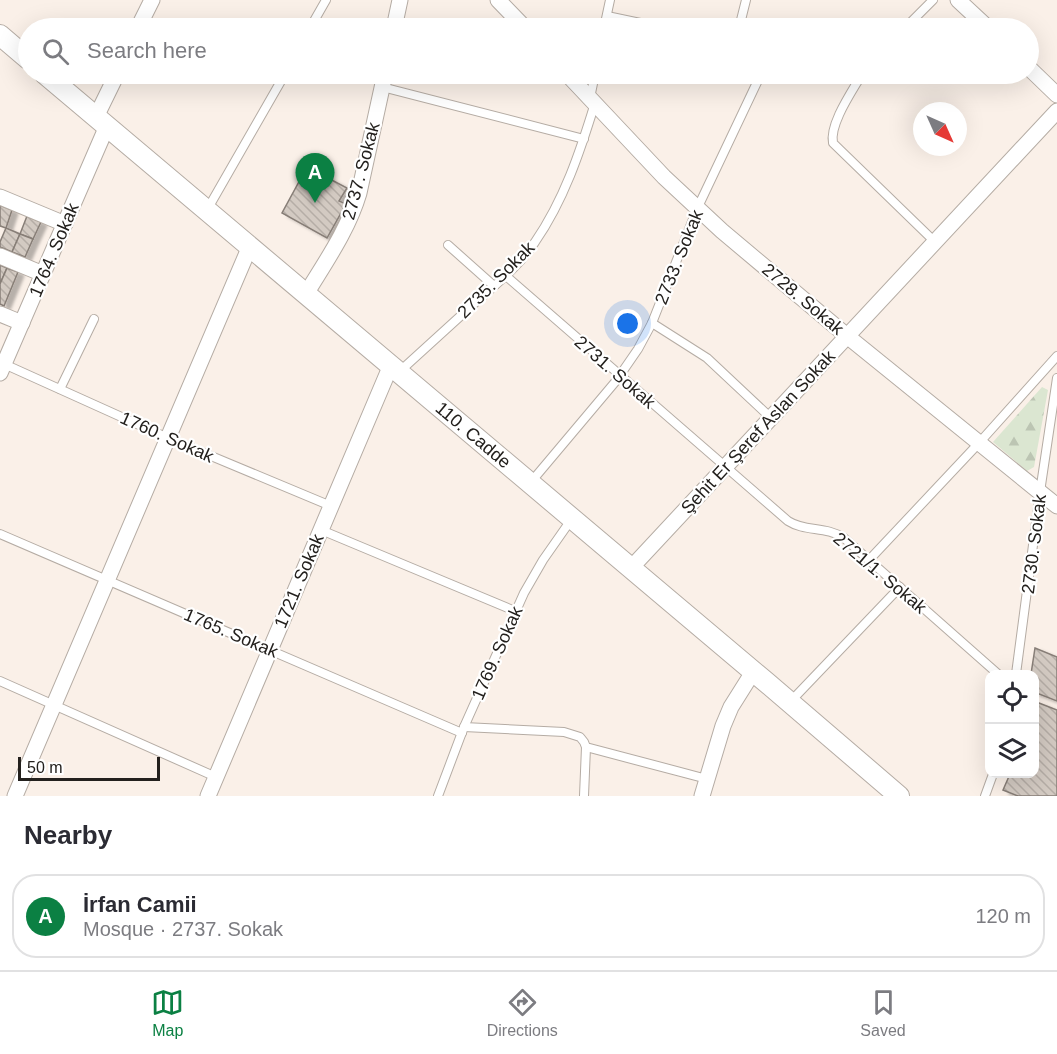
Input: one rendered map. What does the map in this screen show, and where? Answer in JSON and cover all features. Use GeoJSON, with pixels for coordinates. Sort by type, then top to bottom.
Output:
{"type":"FeatureCollection","features":[{"type":"Feature","properties":{"kind":"street"},"geometry":{"type":"LineString","coordinates":[[143,18],[152,0]]}},
{"type":"Feature","properties":{"kind":"street"},"geometry":{"type":"LineString","coordinates":[[396,18],[400,0]]}},
{"type":"Feature","properties":{"kind":"street"},"geometry":{"type":"LineString","coordinates":[[498,0],[515,18]]}},
{"type":"Feature","properties":{"kind":"street"},"geometry":{"type":"LineString","coordinates":[[958,0],[977,18]]}},
{"type":"Feature","properties":{"kind":"street"},"geometry":{"type":"LineString","coordinates":[[0,35],[18,50]]}},
{"type":"Feature","properties":{"kind":"street"},"geometry":{"type":"LineString","coordinates":[[1039,77],[1057,94]]}},
{"type":"Feature","properties":{"kind":"street","name":"110. Cadde"},"geometry":{"type":"LineString","coordinates":[[57,84],[899,796]]}},
{"type":"Feature","properties":{"kind":"street","name":"1764. Sokak"},"geometry":{"type":"LineString","coordinates":[[1,370],[65,224],[114,84]]}},
{"type":"Feature","properties":{"kind":"street","name":"2737. Sokak"},"geometry":{"type":"LineString","coordinates":[[306,294],[342,235],[355,207],[382,84]]}},
{"type":"Feature","properties":{"kind":"street","name":"2728. Sokak"},"geometry":{"type":"LineString","coordinates":[[576,84],[664,177],[698,209],[847,336],[1057,506]]}},
{"type":"Feature","properties":{"kind":"street","name":"Şehit Er Şeref Aslan Sokak"},"geometry":{"type":"LineString","coordinates":[[631,568],[1057,111]]}},
{"type":"Feature","properties":{"kind":"street"},"geometry":{"type":"LineString","coordinates":[[0,197],[65,224]]}},
{"type":"Feature","properties":{"kind":"street"},"geometry":{"type":"LineString","coordinates":[[15,796],[249,246]]}},
{"type":"Feature","properties":{"kind":"street"},"geometry":{"type":"LineString","coordinates":[[0,256],[43,274]]}},
{"type":"Feature","properties":{"kind":"street"},"geometry":{"type":"LineString","coordinates":[[0,314],[22,323]]}},
{"type":"Feature","properties":{"kind":"street","name":"1721. Sokak"},"geometry":{"type":"LineString","coordinates":[[208,796],[331,506],[395,369]]}},
{"type":"Feature","properties":{"kind":"street"},"geometry":{"type":"LineString","coordinates":[[702,796],[723,726],[753,672]]}},
{"type":"Feature","properties":{"kind":"lane"},"geometry":{"type":"LineString","coordinates":[[316,18],[326,0]]}},
{"type":"Feature","properties":{"kind":"lane"},"geometry":{"type":"LineString","coordinates":[[610,0],[607,16],[616,18]]}},
{"type":"Feature","properties":{"kind":"lane"},"geometry":{"type":"LineString","coordinates":[[742,18],[746,0]]}},
{"type":"Feature","properties":{"kind":"lane"},"geometry":{"type":"LineString","coordinates":[[915,18],[933,0]]}},
{"type":"Feature","properties":{"kind":"lane"},"geometry":{"type":"LineString","coordinates":[[207,210],[279,84]]}},
{"type":"Feature","properties":{"kind":"lane"},"geometry":{"type":"LineString","coordinates":[[397,84],[584,139]]}},
{"type":"Feature","properties":{"kind":"lane","name":"2735. Sokak"},"geometry":{"type":"LineString","coordinates":[[395,369],[506,276],[534,244],[561,198],[584,139],[594,84]]}},
{"type":"Feature","properties":{"kind":"lane","name":"2733. Sokak"},"geometry":{"type":"LineString","coordinates":[[530,483],[620,376],[638,349],[652,322],[698,209],[756,84]]}},
{"type":"Feature","properties":{"kind":"lane"},"geometry":{"type":"LineString","coordinates":[[857,84],[834,127],[833,143],[935,242]]}},
{"type":"Feature","properties":{"kind":"lane"},"geometry":{"type":"LineString","coordinates":[[448,245],[494,286]]}},
{"type":"Feature","properties":{"kind":"lane","name":"2731. Sokak"},"geometry":{"type":"LineString","coordinates":[[506,276],[724,468]]}},
{"type":"Feature","properties":{"kind":"lane"},"geometry":{"type":"LineString","coordinates":[[60,389],[94,319]]}},
{"type":"Feature","properties":{"kind":"lane"},"geometry":{"type":"LineString","coordinates":[[652,322],[707,358],[771,418]]}},
{"type":"Feature","properties":{"kind":"lane"},"geometry":{"type":"LineString","coordinates":[[869,560],[1057,356]]}},
{"type":"Feature","properties":{"kind":"lane","name":"1760. Sokak"},"geometry":{"type":"LineString","coordinates":[[1,370],[60,389],[168,438],[331,506]]}},
{"type":"Feature","properties":{"kind":"lane","name":"2730. Sokak"},"geometry":{"type":"LineString","coordinates":[[1017,670],[1057,378]]}},
{"type":"Feature","properties":{"kind":"lane","name":"2721/1. Sokak"},"geometry":{"type":"LineString","coordinates":[[724,468],[791,524],[838,534],[992,670]]}},
{"type":"Feature","properties":{"kind":"lane","name":"1769. Sokak"},"geometry":{"type":"LineString","coordinates":[[438,796],[463,730],[515,611],[533,576],[573,519]]}},
{"type":"Feature","properties":{"kind":"lane"},"geometry":{"type":"LineString","coordinates":[[321,530],[515,611]]}},
{"type":"Feature","properties":{"kind":"lane","name":"1765. Sokak"},"geometry":{"type":"LineString","coordinates":[[0,534],[463,730]]}},
{"type":"Feature","properties":{"kind":"lane"},"geometry":{"type":"LineString","coordinates":[[789,702],[900,587]]}},
{"type":"Feature","properties":{"kind":"lane"},"geometry":{"type":"LineString","coordinates":[[0,681],[216,777]]}},
{"type":"Feature","properties":{"kind":"lane"},"geometry":{"type":"LineString","coordinates":[[463,730],[529,729],[564,732],[580,738],[585,742],[586,747],[584,796]]}},
{"type":"Feature","properties":{"kind":"lane"},"geometry":{"type":"LineString","coordinates":[[586,747],[707,779]]}},
{"type":"Feature","properties":{"kind":"lane"},"geometry":{"type":"LineString","coordinates":[[986,796],[992,778]]}},
{"type":"Feature","properties":{"kind":"green space"},"geometry":{"type":"Polygon","coordinates":[[[1042,387],[1048,390],[1034,467],[1027,471],[993,442],[1042,387]]]}},
{"type":"Feature","properties":{"kind":"building"},"geometry":{"type":"Polygon","coordinates":[[[307,167],[347,188],[339,201],[346,204],[327,238],[282,213],[307,167]]]}},
{"type":"Feature","properties":{"kind":"building"},"geometry":{"type":"Polygon","coordinates":[[[0,205],[12,210],[6,228],[0,226],[0,205]]]}},
{"type":"Feature","properties":{"kind":"building"},"geometry":{"type":"Polygon","coordinates":[[[27,216],[41,222],[33,239],[20,234],[27,216]]]}},
{"type":"Feature","properties":{"kind":"building"},"geometry":{"type":"Polygon","coordinates":[[[6,228],[20,234],[12,252],[0,247],[6,228]]]}},
{"type":"Feature","properties":{"kind":"building"},"geometry":{"type":"Polygon","coordinates":[[[20,234],[33,239],[25,257],[12,252],[20,234]]]}},
{"type":"Feature","properties":{"kind":"building"},"geometry":{"type":"Polygon","coordinates":[[[0,265],[7,268],[0,284],[0,265]]]}},
{"type":"Feature","properties":{"kind":"building"},"geometry":{"type":"Polygon","coordinates":[[[7,268],[18,272],[4,306],[0,304],[0,284],[7,268]]]}},
{"type":"Feature","properties":{"kind":"building"},"geometry":{"type":"Polygon","coordinates":[[[1035,648],[1057,657],[1057,701],[1039,694],[1039,670],[1032,670],[1035,648]]]}},
{"type":"Feature","properties":{"kind":"building"},"geometry":{"type":"Polygon","coordinates":[[[1039,703],[1057,710],[1057,796],[1018,796],[1003,790],[1008,778],[1039,778],[1039,703]]]}},
{"type":"Feature","properties":{"kind":"place","name":"İrfan Camii"},"geometry":{"type":"Point","coordinates":[315,203]}}]}
